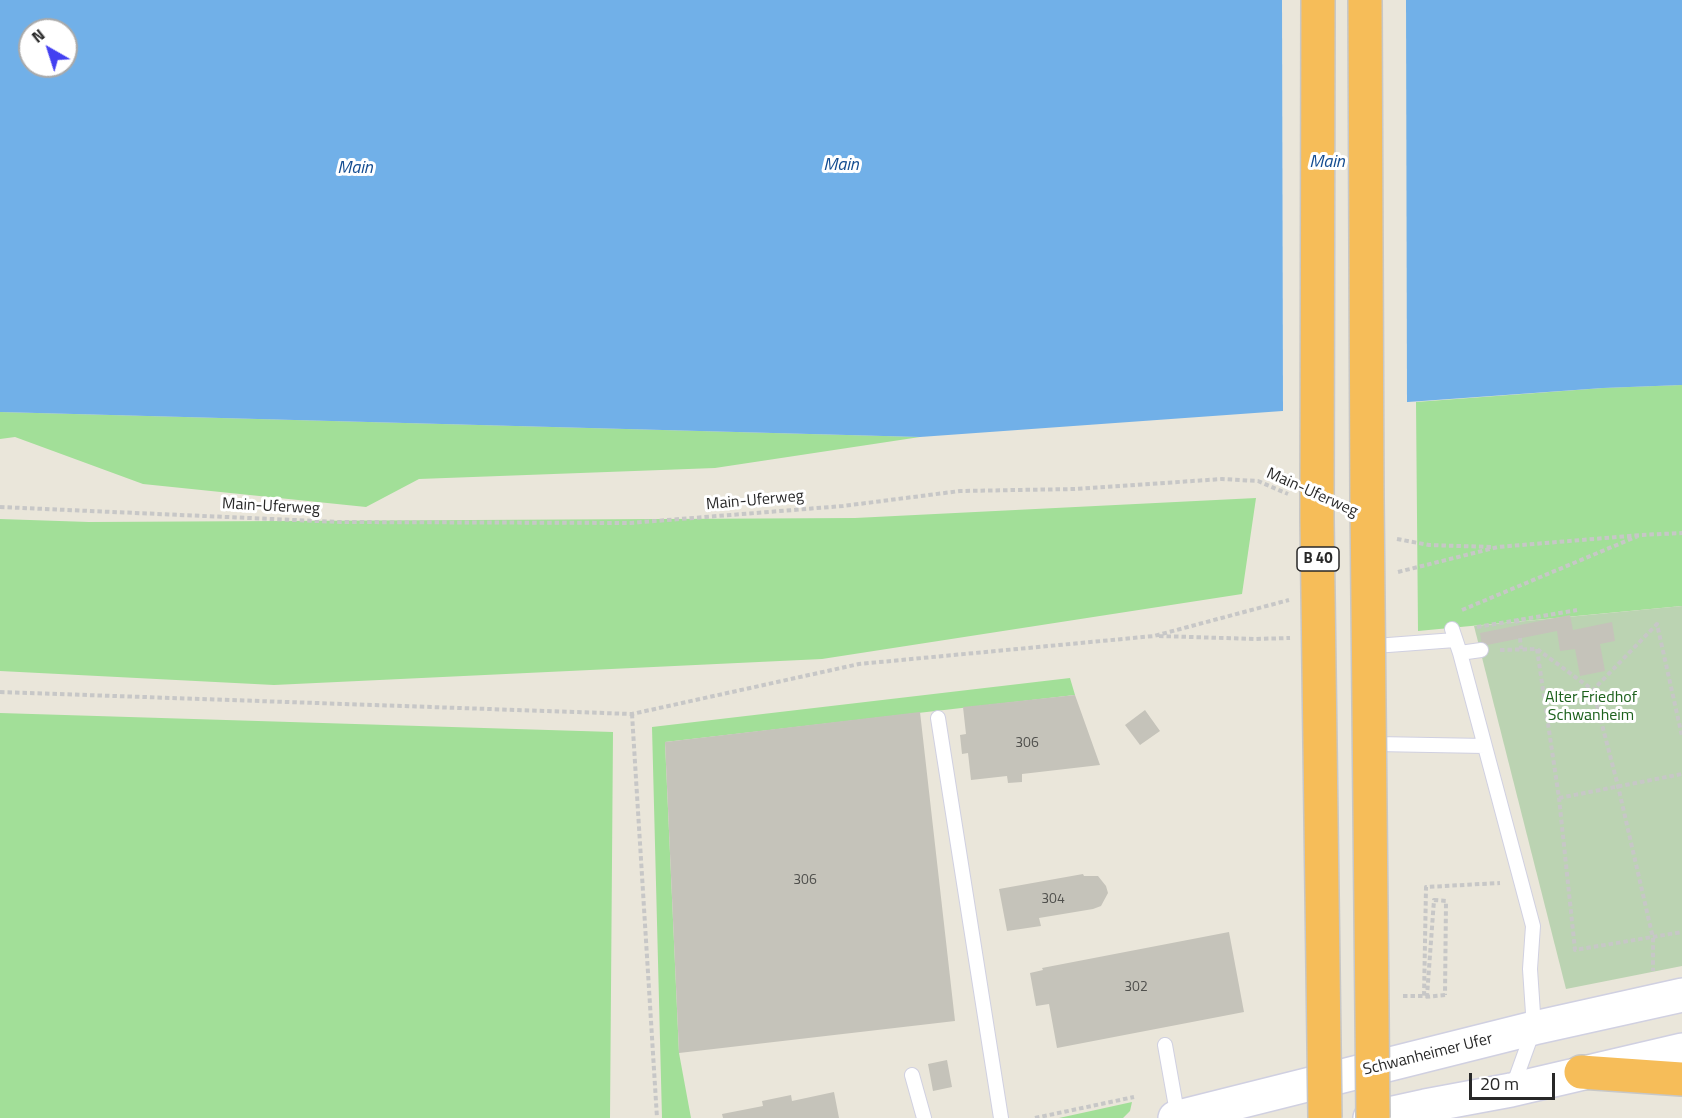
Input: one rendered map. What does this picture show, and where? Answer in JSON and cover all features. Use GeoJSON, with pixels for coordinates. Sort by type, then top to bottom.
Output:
{"type":"FeatureCollection","features":[{"type":"Feature","properties":{"kind":"highway","name":"B 40"},"geometry":{"type":"LineString","coordinates":[[1318,0],[1317,519],[1325,1118]]}},
{"type":"Feature","properties":{"kind":"highway"},"geometry":{"type":"LineString","coordinates":[[1365,0],[1371,1118]]}},
{"type":"Feature","properties":{"kind":"highway"},"geometry":{"type":"LineString","coordinates":[[1581,1072],[1682,1079]]}},
{"type":"Feature","properties":{"kind":"main road","name":"Schwanheimer Ufer"},"geometry":{"type":"LineString","coordinates":[[1177,1118],[1534,1028],[1668,988]]}},
{"type":"Feature","properties":{"kind":"main road"},"geometry":{"type":"LineString","coordinates":[[1371,1118],[1511,1090],[1682,1050]]}},
{"type":"Feature","properties":{"kind":"lane"},"geometry":{"type":"LineString","coordinates":[[1455,639],[1533,926],[1530,969],[1534,1028],[1511,1090]]}},
{"type":"Feature","properties":{"kind":"lane"},"geometry":{"type":"LineString","coordinates":[[1481,650],[1455,639],[1375,646],[1376,744],[1485,746]]}},
{"type":"Feature","properties":{"kind":"lane"},"geometry":{"type":"LineString","coordinates":[[938,718],[1001,1118]]}},
{"type":"Feature","properties":{"kind":"lane"},"geometry":{"type":"LineString","coordinates":[[1165,1045],[1177,1118]]}},
{"type":"Feature","properties":{"kind":"lane"},"geometry":{"type":"LineString","coordinates":[[912,1075],[924,1118]]}},
{"type":"Feature","properties":{"kind":"path","name":"Main-Uferweg"},"geometry":{"type":"LineString","coordinates":[[0,507],[340,522],[608,523],[843,506],[960,492],[1075,489],[1221,479],[1258,481],[1290,495]]}},
{"type":"Feature","properties":{"kind":"path"},"geometry":{"type":"LineString","coordinates":[[1396,539],[1429,545],[1498,547],[1641,534],[1682,533]]}},
{"type":"Feature","properties":{"kind":"path"},"geometry":{"type":"LineString","coordinates":[[1459,611],[1641,534]]}},
{"type":"Feature","properties":{"kind":"path"},"geometry":{"type":"LineString","coordinates":[[1455,639],[1517,619],[1577,610]]}},
{"type":"Feature","properties":{"kind":"path"},"geometry":{"type":"LineString","coordinates":[[1517,619],[1518,625]]}},
{"type":"Feature","properties":{"kind":"path"},"geometry":{"type":"LineString","coordinates":[[1593,690],[1657,624],[1682,736]]}},
{"type":"Feature","properties":{"kind":"path"},"geometry":{"type":"LineString","coordinates":[[1154,636],[1192,625]]}},
{"type":"Feature","properties":{"kind":"path"},"geometry":{"type":"LineString","coordinates":[[0,692],[632,714],[859,664],[1154,636],[1291,638]]}},
{"type":"Feature","properties":{"kind":"path"},"geometry":{"type":"LineString","coordinates":[[1520,638],[1521,649]]}},
{"type":"Feature","properties":{"kind":"path"},"geometry":{"type":"LineString","coordinates":[[1537,649],[1559,798],[1575,950],[1682,932]]}},
{"type":"Feature","properties":{"kind":"path"},"geometry":{"type":"LineString","coordinates":[[1481,650],[1537,649],[1593,690],[1653,938],[1668,988]]}},
{"type":"Feature","properties":{"kind":"path"},"geometry":{"type":"LineString","coordinates":[[632,714],[657,1118]]}},
{"type":"Feature","properties":{"kind":"path"},"geometry":{"type":"LineString","coordinates":[[1559,798],[1682,774]]}},
{"type":"Feature","properties":{"kind":"path"},"geometry":{"type":"LineString","coordinates":[[1399,996],[1427,996],[1434,900],[1446,901],[1445,995],[1424,997],[1426,887],[1522,882]]}},
{"type":"Feature","properties":{"kind":"path"},"geometry":{"type":"LineString","coordinates":[[1035,1118],[1134,1096]]}},
{"type":"Feature","properties":{"kind":"green space"},"geometry":{"type":"Polygon","coordinates":[[[1682,385],[1682,606],[1418,631],[1416,402],[1603,388],[1682,385]]]}},
{"type":"Feature","properties":{"kind":"green space"},"geometry":{"type":"Polygon","coordinates":[[[0,412],[920,437],[715,468],[419,479],[366,507],[143,484],[15,437],[0,439],[0,412]]]}},
{"type":"Feature","properties":{"kind":"green space"},"geometry":{"type":"Polygon","coordinates":[[[1256,498],[1242,594],[822,659],[274,685],[0,671],[0,519],[89,522],[855,518],[1256,498]]]}},
{"type":"Feature","properties":{"kind":"green space","name":"Alter Friedhof Schwanheim"},"geometry":{"type":"Polygon","coordinates":[[[1682,606],[1682,966],[1566,989],[1474,626],[1682,606]]]}},
{"type":"Feature","properties":{"kind":"green space"},"geometry":{"type":"Polygon","coordinates":[[[1070,678],[1075,695],[665,742],[679,1053],[691,1118],[662,1118],[652,727],[1070,678]]]}},
{"type":"Feature","properties":{"kind":"green space"},"geometry":{"type":"Polygon","coordinates":[[[0,713],[613,732],[610,1118],[0,1118],[0,713]]]}},
{"type":"Feature","properties":{"kind":"green space"},"geometry":{"type":"Polygon","coordinates":[[[1132,1102],[1130,1111],[1123,1118],[1059,1118],[1132,1102]]]}},
{"type":"Feature","properties":{"kind":"water","name":"Main"},"geometry":{"type":"Polygon","coordinates":[[[0,0],[1682,0],[1682,385],[1603,388],[920,437],[0,412],[0,0]]]}},
{"type":"Feature","properties":{"kind":"pier"},"geometry":{"type":"Polygon","coordinates":[[[1282,0],[1406,0],[1407,405],[1283,414],[1282,0]]]}},
{"type":"Feature","properties":{"kind":"building"},"geometry":{"type":"Polygon","coordinates":[[[1570,615],[1573,630],[1612,622],[1615,641],[1600,644],[1605,671],[1580,676],[1575,649],[1560,651],[1557,631],[1482,646],[1480,633],[1570,615]]]}},
{"type":"Feature","properties":{"kind":"building"},"geometry":{"type":"Polygon","coordinates":[[[1075,695],[1100,765],[1022,774],[1022,782],[1008,783],[1007,776],[971,780],[968,753],[962,754],[960,735],[966,734],[963,707],[1075,695]]]}},
{"type":"Feature","properties":{"kind":"building"},"geometry":{"type":"Polygon","coordinates":[[[1145,710],[1160,731],[1140,745],[1125,725],[1145,710]]]}},
{"type":"Feature","properties":{"kind":"building"},"geometry":{"type":"Polygon","coordinates":[[[920,712],[955,1021],[679,1053],[665,742],[920,712]]]}},
{"type":"Feature","properties":{"kind":"building"},"geometry":{"type":"Polygon","coordinates":[[[1083,874],[1084,876],[1098,876],[1106,886],[1108,893],[1101,906],[1039,918],[1041,926],[1007,931],[999,889],[1083,874]]]}},
{"type":"Feature","properties":{"kind":"building"},"geometry":{"type":"Polygon","coordinates":[[[1229,932],[1244,1012],[1057,1048],[1049,1004],[1036,1006],[1030,973],[1043,970],[1042,968],[1229,932]]]}},
{"type":"Feature","properties":{"kind":"building"},"geometry":{"type":"Polygon","coordinates":[[[947,1060],[952,1087],[933,1091],[928,1064],[947,1060]]]}},
{"type":"Feature","properties":{"kind":"building"},"geometry":{"type":"Polygon","coordinates":[[[834,1092],[839,1118],[723,1118],[722,1114],[763,1106],[762,1101],[791,1095],[792,1101],[834,1092]]]}}]}
